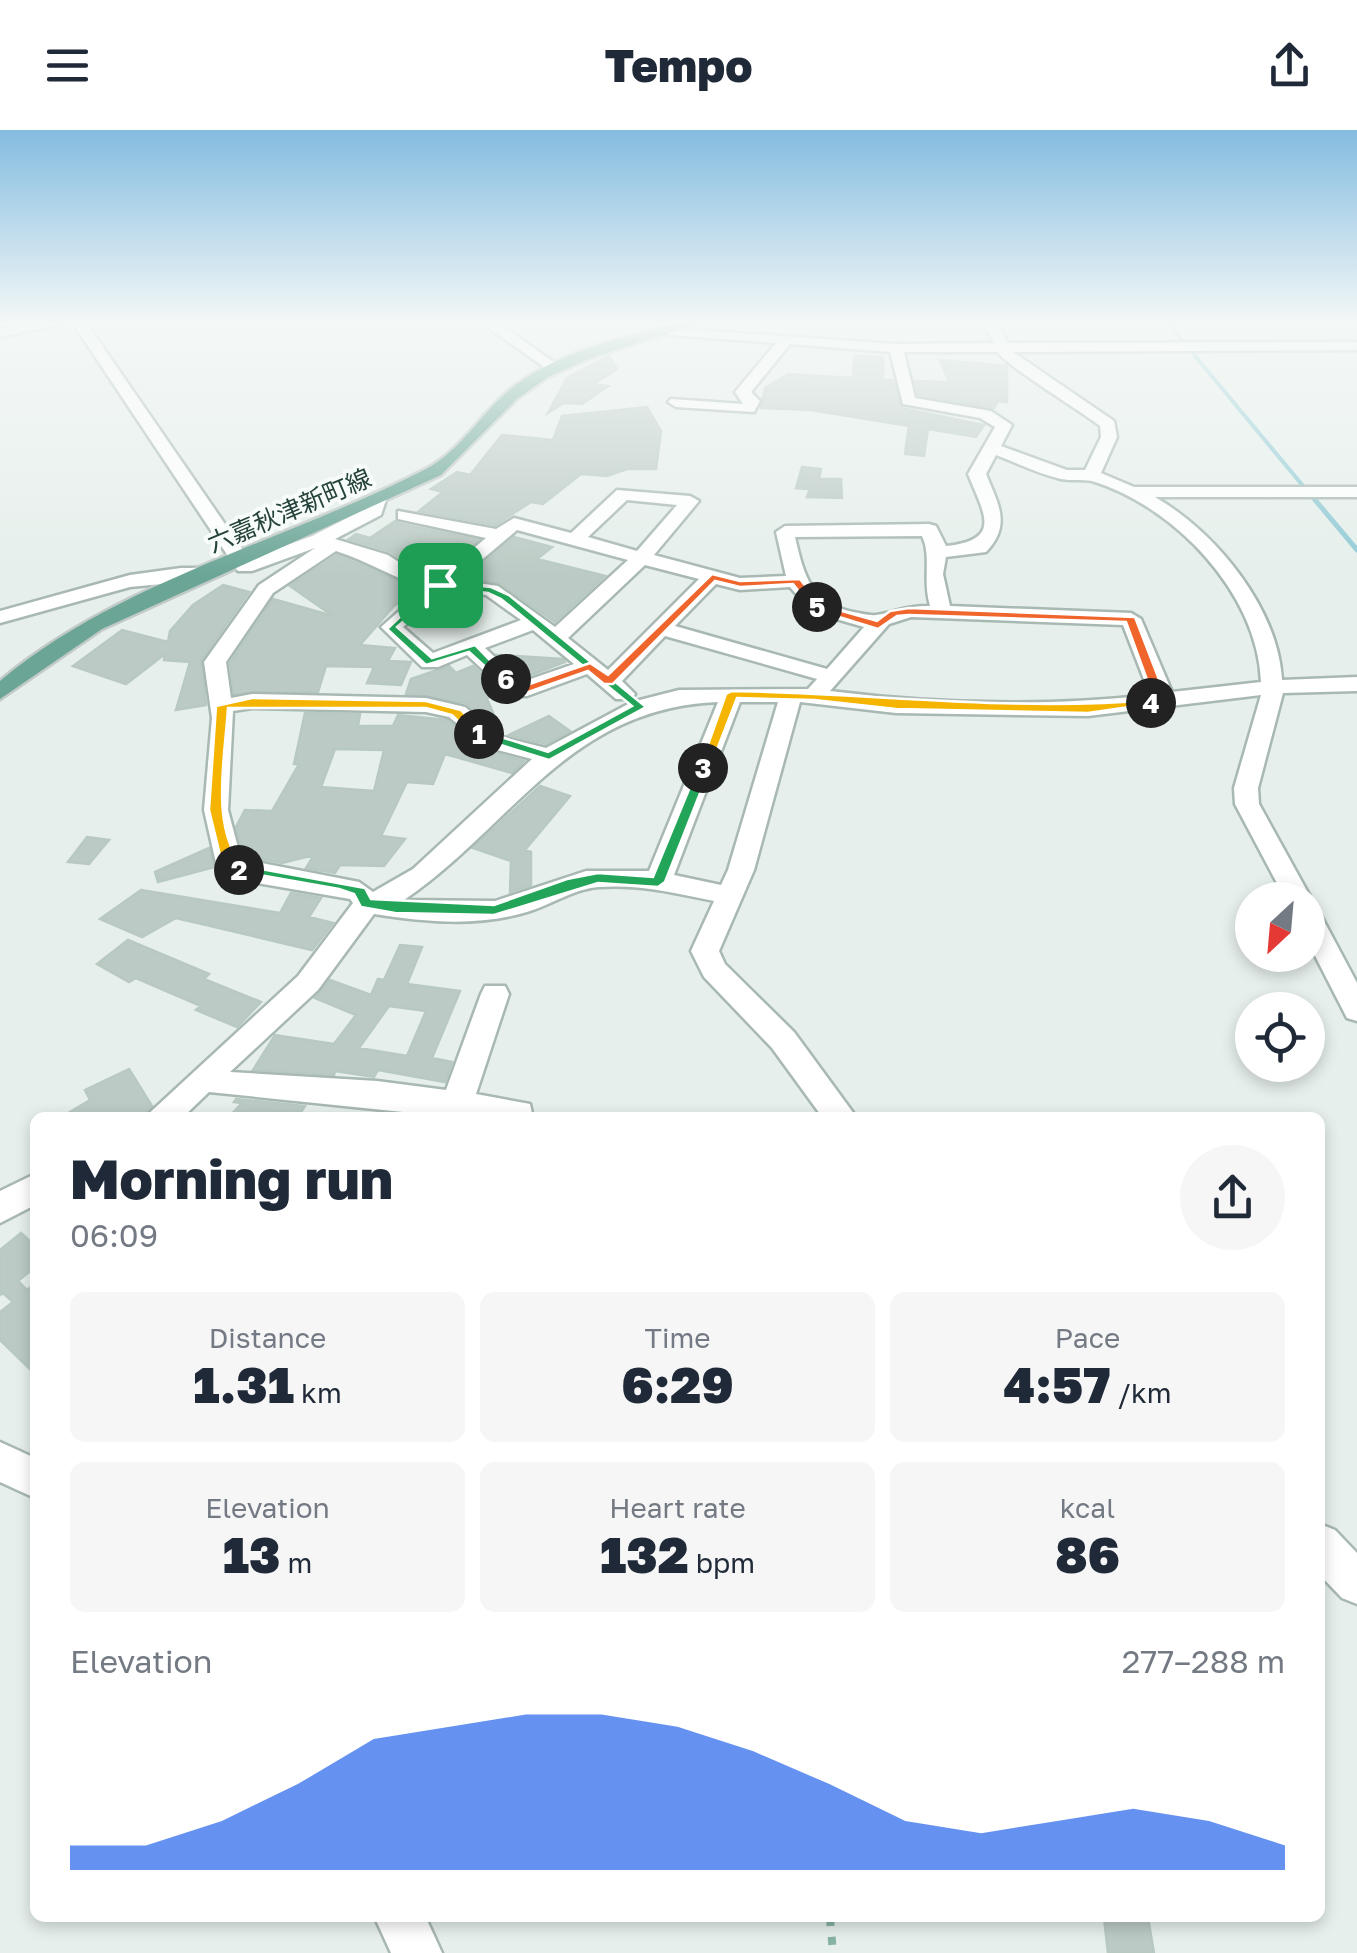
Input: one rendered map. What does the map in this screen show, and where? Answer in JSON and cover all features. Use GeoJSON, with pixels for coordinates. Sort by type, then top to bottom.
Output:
{"type":"FeatureCollection","features":[{"type":"Feature","properties":{"kind":"main road","name":"六嘉秋津新町線"},"geometry":{"type":"LineString","coordinates":[[0,692],[32,665],[95,625],[377,500],[460,455],[505,406]]}},
{"type":"Feature","properties":{"kind":"street"},"geometry":{"type":"LineString","coordinates":[[134,406],[237,560],[245,566],[325,542],[381,558],[404,574],[440,585],[491,590],[640,707]]}},
{"type":"Feature","properties":{"kind":"street"},"geometry":{"type":"LineString","coordinates":[[718,406],[749,406]]}},
{"type":"Feature","properties":{"kind":"street"},"geometry":{"type":"LineString","coordinates":[[932,406],[997,420],[1004,426],[977,474],[995,510],[995,522],[985,544],[939,552]]}},
{"type":"Feature","properties":{"kind":"street"},"geometry":{"type":"LineString","coordinates":[[1084,406],[1108,424],[1108,437],[1091,476]]}},
{"type":"Feature","properties":{"kind":"street"},"geometry":{"type":"LineString","coordinates":[[992,448],[1065,475],[1091,476],[1132,492],[1186,527],[1240,592],[1264,647],[1273,687],[1246,788],[1247,804],[1289,882]]}},
{"type":"Feature","properties":{"kind":"street"},"geometry":{"type":"LineString","coordinates":[[1132,492],[1357,492]]}},
{"type":"Feature","properties":{"kind":"street"},"geometry":{"type":"LineString","coordinates":[[555,638],[641,558],[690,501],[623,494],[574,540]]}},
{"type":"Feature","properties":{"kind":"street"},"geometry":{"type":"LineString","coordinates":[[366,904],[360,891],[340,885],[240,871],[229,863],[216,810],[222,706],[215,662],[266,588],[374,510],[377,500]]}},
{"type":"Feature","properties":{"kind":"street"},"geometry":{"type":"LineString","coordinates":[[404,514],[500,535]]}},
{"type":"Feature","properties":{"kind":"street"},"geometry":{"type":"LineString","coordinates":[[535,622],[430,662],[391,626],[514,523],[740,584],[796,581]]}},
{"type":"Feature","properties":{"kind":"street"},"geometry":{"type":"LineString","coordinates":[[878,626],[863,618],[818,608],[796,581],[785,532],[929,530],[939,552],[933,580],[942,612]]}},
{"type":"Feature","properties":{"kind":"street"},"geometry":{"type":"LineString","coordinates":[[0,617],[145,580],[186,572],[203,574]]}},
{"type":"Feature","properties":{"kind":"street"},"geometry":{"type":"LineString","coordinates":[[608,682],[712,577]]}},
{"type":"Feature","properties":{"kind":"street"},"geometry":{"type":"LineString","coordinates":[[837,1112],[783,1040],[714,970],[705,951],[727,895],[742,870],[802,696],[833,677],[894,613],[942,612],[1131,619],[1156,688],[1168,701]]}},
{"type":"Feature","properties":{"kind":"street"},"geometry":{"type":"LineString","coordinates":[[662,629],[833,677]]}},
{"type":"Feature","properties":{"kind":"street"},"geometry":{"type":"LineString","coordinates":[[471,647],[520,691],[590,666]]}},
{"type":"Feature","properties":{"kind":"street"},"geometry":{"type":"LineString","coordinates":[[167,1112],[308,982],[366,904],[389,898],[422,875],[549,756],[640,707],[679,696],[732,694],[802,696],[896,706],[1088,709],[1273,687],[1357,684]]}},
{"type":"Feature","properties":{"kind":"street"},"geometry":{"type":"LineString","coordinates":[[658,882],[732,694]]}},
{"type":"Feature","properties":{"kind":"street"},"geometry":{"type":"LineString","coordinates":[[222,706],[252,702],[426,705],[457,712],[494,742],[549,756]]}},
{"type":"Feature","properties":{"kind":"street"},"geometry":{"type":"LineString","coordinates":[[366,904],[494,910],[514,907],[567,884],[598,878],[658,882],[727,895]]}},
{"type":"Feature","properties":{"kind":"street"},"geometry":{"type":"LineString","coordinates":[[1325,949],[1357,1010]]}},
{"type":"Feature","properties":{"kind":"street"},"geometry":{"type":"LineString","coordinates":[[447,1108],[495,994]]}},
{"type":"Feature","properties":{"kind":"street"},"geometry":{"type":"LineString","coordinates":[[206,1078],[223,1084],[505,1112]]}},
{"type":"Feature","properties":{"kind":"street"},"geometry":{"type":"LineString","coordinates":[[0,1208],[30,1191]]}},
{"type":"Feature","properties":{"kind":"street"},"geometry":{"type":"LineString","coordinates":[[0,1462],[30,1476]]}},
{"type":"Feature","properties":{"kind":"street"},"geometry":{"type":"LineString","coordinates":[[402,1922],[417,1953]]}},
{"type":"Feature","properties":{"kind":"path"},"geometry":{"type":"LineString","coordinates":[[830,1922],[833,1953]]}},
{"type":"Feature","properties":{"kind":"building"},"geometry":{"type":"Polygon","coordinates":[[[901,406],[984,425],[976,437],[928,429],[924,456],[905,454],[909,426],[811,410],[761,408],[901,406]]]}},
{"type":"Feature","properties":{"kind":"building"},"geometry":{"type":"Polygon","coordinates":[[[647,407],[661,431],[656,469],[627,469],[607,476],[581,474],[543,504],[531,502],[495,525],[419,511],[443,492],[431,489],[457,472],[470,475],[502,435],[553,440],[562,416],[647,407]]]}},
{"type":"Feature","properties":{"kind":"building"},"geometry":{"type":"Polygon","coordinates":[[[802,467],[821,469],[819,479],[841,479],[842,498],[807,497],[810,489],[796,488],[802,467]]]}},
{"type":"Feature","properties":{"kind":"building"},"geometry":{"type":"Polygon","coordinates":[[[395,521],[478,540],[436,574],[413,567],[389,551],[349,539],[356,534],[370,538],[395,521]]]}},
{"type":"Feature","properties":{"kind":"building"},"geometry":{"type":"Polygon","coordinates":[[[514,537],[552,547],[537,559],[605,576],[555,622],[500,583],[467,578],[514,537]]]}},
{"type":"Feature","properties":{"kind":"building"},"geometry":{"type":"Polygon","coordinates":[[[337,555],[418,589],[394,606],[360,645],[395,648],[388,661],[411,662],[401,685],[367,683],[374,667],[326,666],[318,692],[234,694],[230,663],[273,599],[333,616],[290,586],[337,555]]]}},
{"type":"Feature","properties":{"kind":"building"},"geometry":{"type":"Polygon","coordinates":[[[223,585],[249,592],[201,660],[206,705],[176,710],[190,662],[164,660],[165,654],[126,684],[73,666],[122,630],[168,642],[170,631],[193,605],[223,585]]]}},
{"type":"Feature","properties":{"kind":"building"},"geometry":{"type":"Polygon","coordinates":[[[442,599],[467,613],[445,623],[423,615],[442,599]]]}},
{"type":"Feature","properties":{"kind":"building"},"geometry":{"type":"Polygon","coordinates":[[[498,655],[563,659],[565,662],[523,678],[498,655]]]}},
{"type":"Feature","properties":{"kind":"building"},"geometry":{"type":"Polygon","coordinates":[[[449,666],[456,673],[473,666],[498,689],[487,699],[501,731],[466,703],[406,694],[411,679],[449,666]]]}},
{"type":"Feature","properties":{"kind":"building"},"geometry":{"type":"Polygon","coordinates":[[[305,713],[360,714],[358,726],[393,726],[398,715],[447,720],[484,750],[524,761],[512,773],[445,754],[433,784],[407,782],[381,836],[405,839],[384,866],[340,865],[335,873],[306,868],[314,855],[282,863],[244,856],[236,827],[245,810],[272,811],[299,764],[294,764],[305,713]],[[335,749],[321,787],[374,791],[384,750],[335,749]]]}},
{"type":"Feature","properties":{"kind":"building"},"geometry":{"type":"Polygon","coordinates":[[[549,716],[570,731],[546,744],[509,735],[549,716]]]}},
{"type":"Feature","properties":{"kind":"building"},"geometry":{"type":"Polygon","coordinates":[[[540,786],[570,796],[525,850],[531,852],[531,885],[510,892],[511,861],[473,848],[540,786]]]}},
{"type":"Feature","properties":{"kind":"building"},"geometry":{"type":"Polygon","coordinates":[[[87,837],[109,840],[89,864],[68,862],[87,837]]]}},
{"type":"Feature","properties":{"kind":"building"},"geometry":{"type":"Polygon","coordinates":[[[209,848],[215,867],[158,882],[155,872],[209,848]]]}},
{"type":"Feature","properties":{"kind":"building"},"geometry":{"type":"Polygon","coordinates":[[[141,890],[280,913],[291,893],[321,898],[309,917],[333,923],[312,950],[176,918],[142,937],[100,919],[141,890]]]}},
{"type":"Feature","properties":{"kind":"building"},"geometry":{"type":"Polygon","coordinates":[[[128,940],[209,974],[204,979],[261,1002],[237,1027],[196,1010],[201,1006],[136,978],[129,982],[97,964],[128,940]]]}},
{"type":"Feature","properties":{"kind":"building"},"geometry":{"type":"Polygon","coordinates":[[[400,945],[422,947],[407,984],[460,991],[432,1058],[452,1062],[445,1082],[378,1070],[374,1077],[335,1071],[334,1075],[253,1070],[275,1035],[334,1044],[356,1015],[315,998],[330,980],[371,995],[378,979],[384,980],[400,945]],[[389,1006],[359,1048],[407,1056],[426,1011],[389,1006]]]}},
{"type":"Feature","properties":{"kind":"building"},"geometry":{"type":"Polygon","coordinates":[[[129,1069],[152,1106],[146,1112],[70,1112],[90,1100],[85,1090],[129,1069]]]}},
{"type":"Feature","properties":{"kind":"building"},"geometry":{"type":"Polygon","coordinates":[[[236,1099],[305,1106],[301,1112],[234,1112],[242,1103],[234,1102],[236,1099]]]}},
{"type":"Feature","properties":{"kind":"building"},"geometry":{"type":"Polygon","coordinates":[[[21,1233],[30,1241],[30,1271],[18,1281],[27,1290],[30,1288],[30,1369],[0,1340],[0,1312],[13,1302],[3,1293],[0,1295],[0,1250],[21,1233]]]}},
{"type":"Feature","properties":{"kind":"building"},"geometry":{"type":"Polygon","coordinates":[[[1104,1922],[1149,1922],[1154,1953],[1108,1953],[1104,1922]]]}},
{"type":"Feature","properties":{"kind":"waterway"},"geometry":{"type":"LineString","coordinates":[[1237,406],[1318,504]]}},
{"type":"Feature","properties":{"kind":"waterway"},"geometry":{"type":"LineString","coordinates":[[1316,501],[1357,550]]}},
{"type":"Feature","properties":{"kind":"route"},"geometry":{"type":"LineString","coordinates":[[440,585],[391,626],[430,662],[471,647],[520,691],[590,666],[608,682],[712,577],[740,584],[796,581],[800,591],[818,608],[863,618],[878,626],[894,613],[909,611],[1131,619],[1156,688],[1168,701],[1088,709],[896,706],[814,696],[732,694],[658,882],[598,878],[567,884],[514,907],[395,908],[366,904],[360,891],[340,885],[240,871],[229,863],[216,810],[222,706],[252,702],[384,702],[442,707],[457,712],[479,734],[494,742],[549,756],[640,707],[590,666],[535,622],[505,597],[491,590],[440,585]]}}]}
